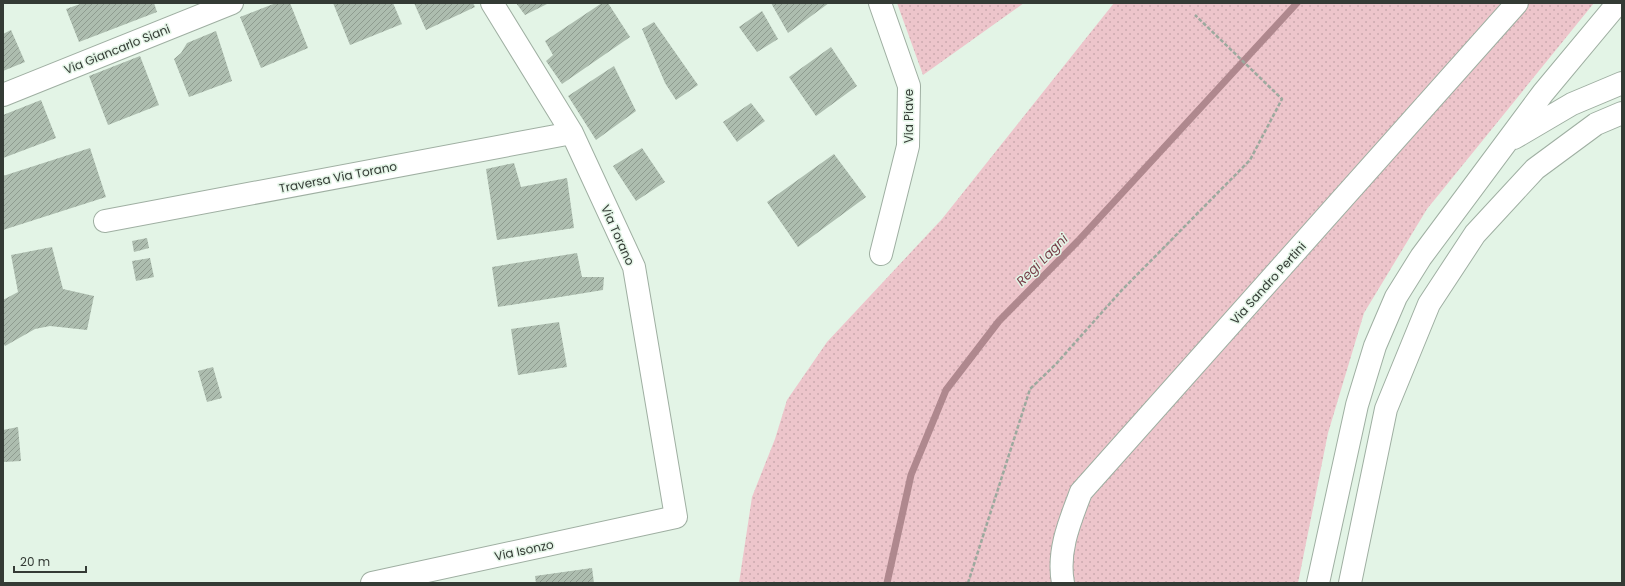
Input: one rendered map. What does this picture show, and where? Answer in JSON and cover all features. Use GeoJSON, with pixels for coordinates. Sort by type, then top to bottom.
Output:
{"type":"FeatureCollection","features":[{"type":"Feature","properties":{"kind":"street","name":"Via Giancarlo Siani"},"geometry":{"type":"LineString","coordinates":[[3,95],[232,3]]}},
{"type":"Feature","properties":{"kind":"street","name":"Via Torano"},"geometry":{"type":"LineString","coordinates":[[492,3],[572,133],[634,267],[676,517]]}},
{"type":"Feature","properties":{"kind":"street","name":"Via Piave"},"geometry":{"type":"LineString","coordinates":[[880,3],[909,86],[908,146],[881,254]]}},
{"type":"Feature","properties":{"kind":"street","name":"Via Sandro Pertini"},"geometry":{"type":"LineString","coordinates":[[1063,583],[1061,573],[1066,531],[1081,492],[1517,3]]}},
{"type":"Feature","properties":{"kind":"street"},"geometry":{"type":"LineString","coordinates":[[1318,583],[1357,405],[1375,346],[1396,297],[1422,257],[1542,93],[1618,3]]}},
{"type":"Feature","properties":{"kind":"street"},"geometry":{"type":"LineString","coordinates":[[1506,142],[1572,104],[1622,83]]}},
{"type":"Feature","properties":{"kind":"street"},"geometry":{"type":"LineString","coordinates":[[1350,583],[1386,409],[1429,304],[1475,234],[1535,169],[1596,124],[1622,113]]}},
{"type":"Feature","properties":{"kind":"street","name":"Traversa Via Torano"},"geometry":{"type":"LineString","coordinates":[[105,221],[572,133]]}},
{"type":"Feature","properties":{"kind":"street","name":"Via Isonzo"},"geometry":{"type":"LineString","coordinates":[[372,583],[676,517]]}},
{"type":"Feature","properties":{"kind":"path"},"geometry":{"type":"LineString","coordinates":[[968,583],[1030,389],[1056,364],[1121,291],[1250,160],[1282,99],[1194,15]]}},
{"type":"Feature","properties":{"kind":"shaded area"},"geometry":{"type":"Polygon","coordinates":[[[897,3],[1024,3],[923,75],[897,3]]]}},
{"type":"Feature","properties":{"kind":"shaded area"},"geometry":{"type":"Polygon","coordinates":[[[1114,3],[1594,3],[1427,209],[1364,313],[1328,433],[1298,583],[739,583],[752,497],[775,439],[787,400],[827,342],[942,219],[1114,3]]]}},
{"type":"Feature","properties":{"kind":"building"},"geometry":{"type":"Polygon","coordinates":[[[83,3],[154,3],[157,12],[79,42],[66,9],[83,3]]]}},
{"type":"Feature","properties":{"kind":"building"},"geometry":{"type":"Polygon","coordinates":[[[276,3],[290,3],[308,48],[261,68],[240,17],[276,3]]]}},
{"type":"Feature","properties":{"kind":"building"},"geometry":{"type":"Polygon","coordinates":[[[333,3],[393,3],[402,24],[350,45],[333,3]]]}},
{"type":"Feature","properties":{"kind":"building"},"geometry":{"type":"Polygon","coordinates":[[[414,3],[473,3],[475,7],[426,30],[414,3]]]}},
{"type":"Feature","properties":{"kind":"building"},"geometry":{"type":"Polygon","coordinates":[[[516,3],[549,3],[525,15],[516,3]]]}},
{"type":"Feature","properties":{"kind":"building"},"geometry":{"type":"Polygon","coordinates":[[[602,3],[608,3],[630,37],[562,84],[546,61],[553,55],[545,41],[602,3]]]}},
{"type":"Feature","properties":{"kind":"building"},"geometry":{"type":"Polygon","coordinates":[[[771,3],[829,3],[788,33],[771,3]]]}},
{"type":"Feature","properties":{"kind":"building"},"geometry":{"type":"Polygon","coordinates":[[[762,11],[778,39],[757,52],[739,27],[762,11]]]}},
{"type":"Feature","properties":{"kind":"building"},"geometry":{"type":"Polygon","coordinates":[[[654,22],[698,85],[676,100],[665,83],[642,29],[654,22]]]}},
{"type":"Feature","properties":{"kind":"building"},"geometry":{"type":"Polygon","coordinates":[[[11,30],[25,62],[3,71],[3,34],[11,30]]]}},
{"type":"Feature","properties":{"kind":"building"},"geometry":{"type":"Polygon","coordinates":[[[216,31],[232,81],[189,97],[174,59],[181,53],[187,43],[216,31]]]}},
{"type":"Feature","properties":{"kind":"building"},"geometry":{"type":"Polygon","coordinates":[[[831,47],[857,86],[816,116],[789,77],[831,47]]]}},
{"type":"Feature","properties":{"kind":"building"},"geometry":{"type":"Polygon","coordinates":[[[140,56],[159,105],[108,125],[89,76],[140,56]]]}},
{"type":"Feature","properties":{"kind":"building"},"geometry":{"type":"Polygon","coordinates":[[[614,66],[636,111],[596,140],[568,96],[614,66]]]}},
{"type":"Feature","properties":{"kind":"building"},"geometry":{"type":"Polygon","coordinates":[[[41,100],[56,138],[3,158],[3,115],[41,100]]]}},
{"type":"Feature","properties":{"kind":"building"},"geometry":{"type":"Polygon","coordinates":[[[751,103],[765,121],[737,142],[723,122],[751,103]]]}},
{"type":"Feature","properties":{"kind":"building"},"geometry":{"type":"Polygon","coordinates":[[[90,148],[106,197],[3,230],[3,176],[90,148]]]}},
{"type":"Feature","properties":{"kind":"building"},"geometry":{"type":"Polygon","coordinates":[[[642,148],[665,182],[636,201],[613,166],[642,148]]]}},
{"type":"Feature","properties":{"kind":"building"},"geometry":{"type":"Polygon","coordinates":[[[834,154],[866,197],[798,247],[767,202],[834,154]]]}},
{"type":"Feature","properties":{"kind":"building"},"geometry":{"type":"Polygon","coordinates":[[[514,163],[521,187],[567,178],[574,228],[497,240],[486,169],[514,163]]]}},
{"type":"Feature","properties":{"kind":"building"},"geometry":{"type":"Polygon","coordinates":[[[147,238],[149,248],[134,252],[132,241],[147,238]]]}},
{"type":"Feature","properties":{"kind":"building"},"geometry":{"type":"Polygon","coordinates":[[[52,247],[63,289],[94,296],[87,330],[50,326],[35,329],[5,346],[3,343],[3,300],[18,292],[11,255],[52,247]]]}},
{"type":"Feature","properties":{"kind":"building"},"geometry":{"type":"Polygon","coordinates":[[[577,253],[582,277],[604,277],[603,290],[498,307],[492,267],[577,253]]]}},
{"type":"Feature","properties":{"kind":"building"},"geometry":{"type":"Polygon","coordinates":[[[150,258],[154,277],[136,281],[132,261],[150,258]]]}},
{"type":"Feature","properties":{"kind":"building"},"geometry":{"type":"Polygon","coordinates":[[[559,322],[567,367],[518,375],[511,329],[559,322]]]}},
{"type":"Feature","properties":{"kind":"building"},"geometry":{"type":"Polygon","coordinates":[[[213,367],[222,398],[207,402],[198,371],[213,367]]]}},
{"type":"Feature","properties":{"kind":"building"},"geometry":{"type":"Polygon","coordinates":[[[18,427],[21,461],[3,462],[3,430],[18,427]]]}},
{"type":"Feature","properties":{"kind":"building"},"geometry":{"type":"Polygon","coordinates":[[[592,568],[594,583],[536,583],[535,576],[592,568]]]}},
{"type":"Feature","properties":{"kind":"waterway","name":"Regi Lagni"},"geometry":{"type":"LineString","coordinates":[[887,583],[911,475],[946,390],[999,321],[1078,241],[1297,3]]}}]}
